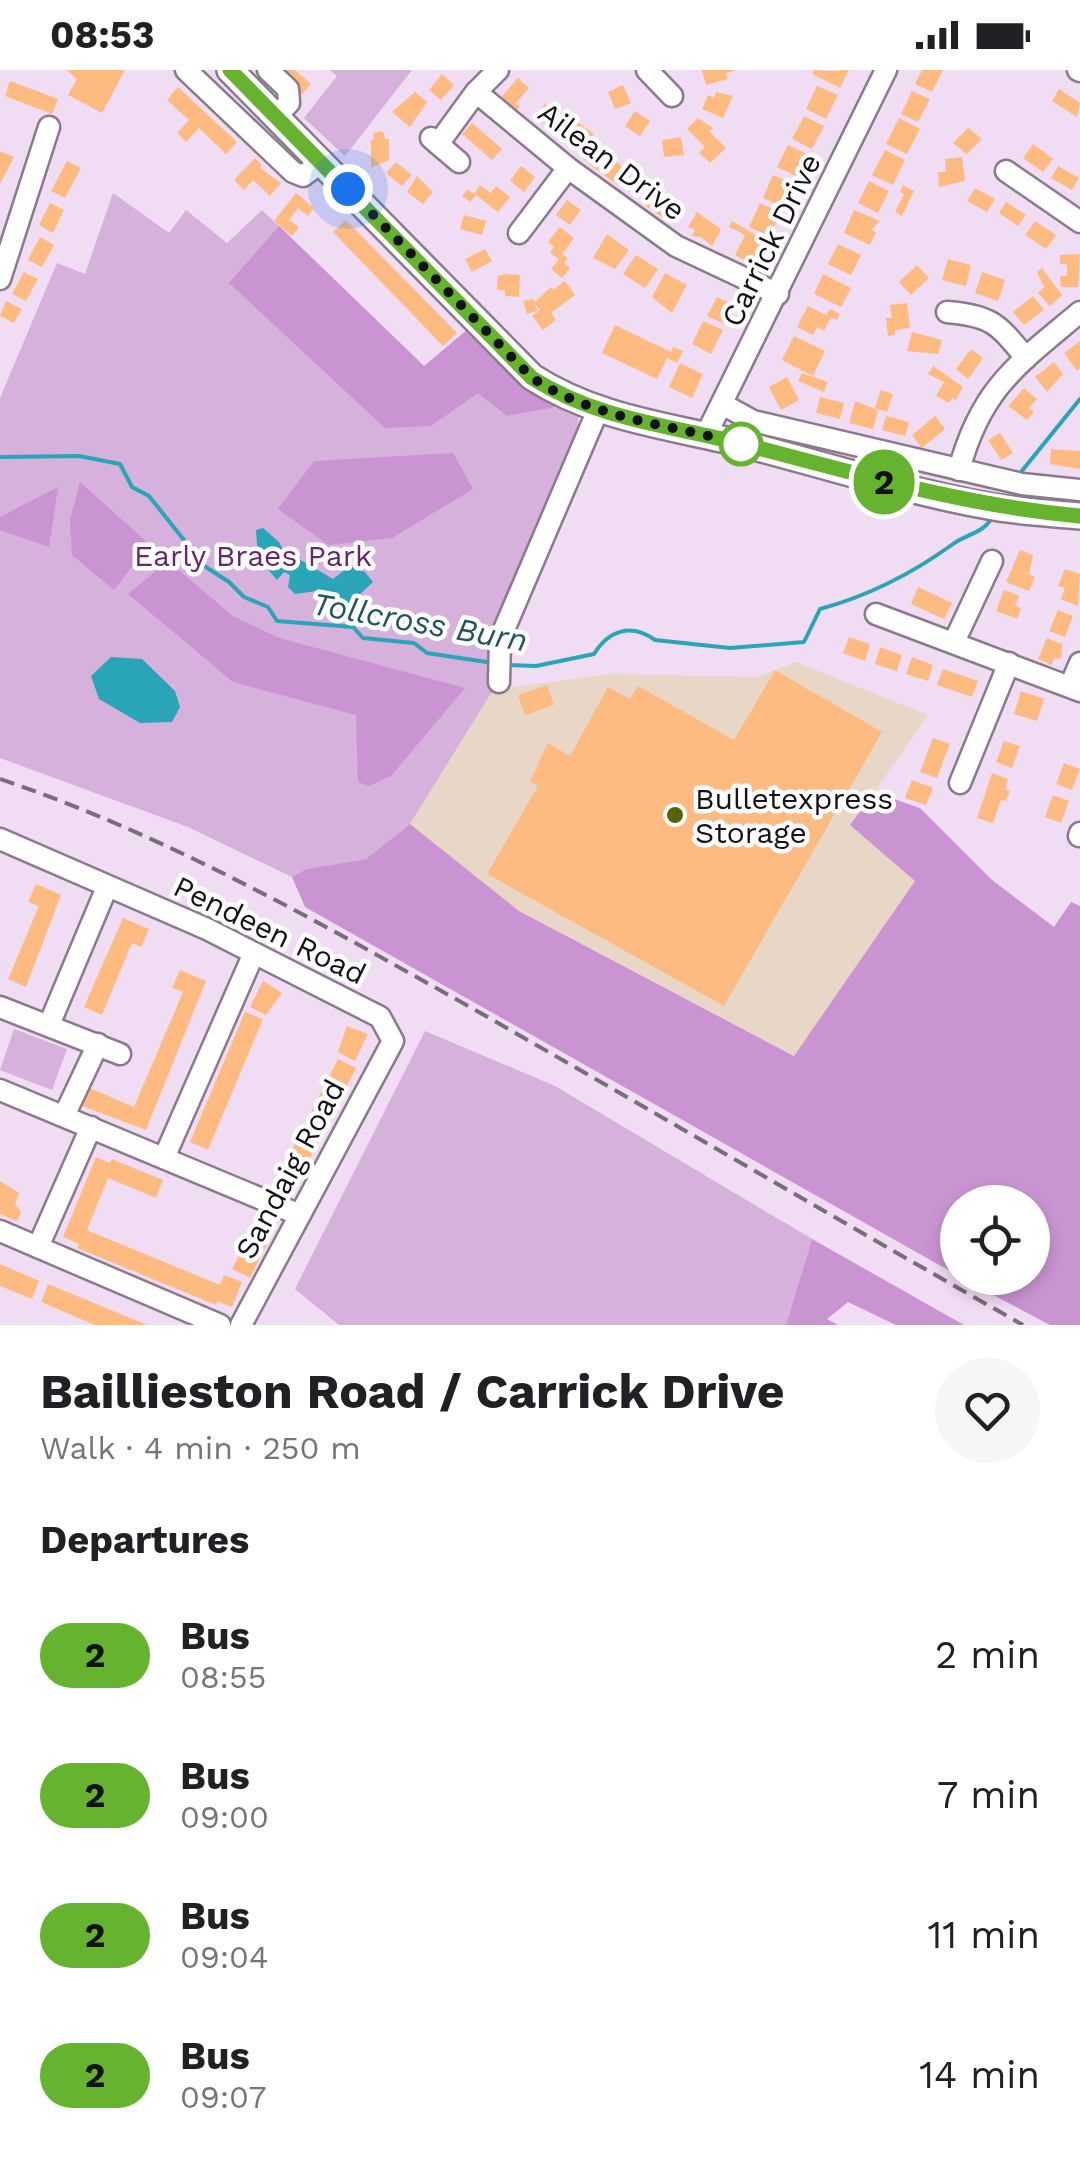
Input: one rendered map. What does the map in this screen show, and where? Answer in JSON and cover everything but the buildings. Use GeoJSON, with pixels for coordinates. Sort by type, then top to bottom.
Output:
{"type":"FeatureCollection","features":[{"type":"Feature","properties":{"kind":"main road"},"geometry":{"type":"LineString","coordinates":[[230,70],[278,114],[532,378],[555,392],[642,424],[706,435],[999,508],[1080,516]]}},
{"type":"Feature","properties":{"kind":"street"},"geometry":{"type":"LineString","coordinates":[[186,70],[293,172],[303,176],[323,161]]}},
{"type":"Feature","properties":{"kind":"street"},"geometry":{"type":"LineString","coordinates":[[268,70],[288,88],[289,103],[278,114]]}},
{"type":"Feature","properties":{"kind":"street"},"geometry":{"type":"LineString","coordinates":[[459,162],[433,140],[498,70]]}},
{"type":"Feature","properties":{"kind":"street"},"geometry":{"type":"LineString","coordinates":[[647,70],[672,96]]}},
{"type":"Feature","properties":{"kind":"street","name":"Carrick Drive"},"geometry":{"type":"LineString","coordinates":[[706,435],[724,406],[886,70]]}},
{"type":"Feature","properties":{"kind":"street","name":"Ailean Drive"},"geometry":{"type":"LineString","coordinates":[[476,92],[568,168],[676,246],[778,294]]}},
{"type":"Feature","properties":{"kind":"street"},"geometry":{"type":"LineString","coordinates":[[0,279],[49,127]]}},
{"type":"Feature","properties":{"kind":"street"},"geometry":{"type":"LineString","coordinates":[[519,233],[568,168]]}},
{"type":"Feature","properties":{"kind":"street"},"geometry":{"type":"LineString","coordinates":[[1006,171],[1080,222]]}},
{"type":"Feature","properties":{"kind":"street"},"geometry":{"type":"LineString","coordinates":[[946,312],[982,315],[1026,358]]}},
{"type":"Feature","properties":{"kind":"street"},"geometry":{"type":"LineString","coordinates":[[959,470],[977,415],[992,393],[1080,312]]}},
{"type":"Feature","properties":{"kind":"street"},"geometry":{"type":"LineString","coordinates":[[724,406],[748,420],[959,470],[1080,490]]}},
{"type":"Feature","properties":{"kind":"street"},"geometry":{"type":"LineString","coordinates":[[499,682],[500,638],[598,410]]}},
{"type":"Feature","properties":{"kind":"street"},"geometry":{"type":"LineString","coordinates":[[954,642],[992,560]]}},
{"type":"Feature","properties":{"kind":"street"},"geometry":{"type":"LineString","coordinates":[[876,614],[1075,689],[1080,662]]}},
{"type":"Feature","properties":{"kind":"street"},"geometry":{"type":"LineString","coordinates":[[960,783],[1009,663]]}},
{"type":"Feature","properties":{"kind":"street","name":"Pendeen Road"},"geometry":{"type":"LineString","coordinates":[[0,839],[254,953],[380,1017],[393,1041]]}},
{"type":"Feature","properties":{"kind":"street"},"geometry":{"type":"LineString","coordinates":[[49,1025],[107,887]]}},
{"type":"Feature","properties":{"kind":"street"},"geometry":{"type":"LineString","coordinates":[[164,1158],[254,953]]}},
{"type":"Feature","properties":{"kind":"street"},"geometry":{"type":"LineString","coordinates":[[1,1010],[120,1054]]}},
{"type":"Feature","properties":{"kind":"street","name":"Sandaig Road"},"geometry":{"type":"LineString","coordinates":[[240,1325],[393,1041]]}},
{"type":"Feature","properties":{"kind":"street"},"geometry":{"type":"LineString","coordinates":[[64,1116],[98,1044]]}},
{"type":"Feature","properties":{"kind":"street"},"geometry":{"type":"LineString","coordinates":[[0,1090],[300,1214]]}},
{"type":"Feature","properties":{"kind":"street"},"geometry":{"type":"LineString","coordinates":[[38,1247],[90,1127]]}},
{"type":"Feature","properties":{"kind":"street"},"geometry":{"type":"LineString","coordinates":[[0,1231],[220,1325]]}},
{"type":"Feature","properties":{"kind":"shaded area"},"geometry":{"type":"Polygon","coordinates":[[[279,226],[424,366],[468,329],[555,407],[507,416],[478,393],[431,426],[385,428],[229,283],[279,226]]]}},
{"type":"Feature","properties":{"kind":"shaded area"},"geometry":{"type":"Polygon","coordinates":[[[453,453],[473,489],[392,538],[328,545],[278,509],[314,461],[453,453]]]}},
{"type":"Feature","properties":{"kind":"shaded area"},"geometry":{"type":"Polygon","coordinates":[[[80,482],[149,544],[114,590],[72,555],[70,520],[80,482]]]}},
{"type":"Feature","properties":{"kind":"shaded area"},"geometry":{"type":"Polygon","coordinates":[[[58,487],[49,547],[0,530],[0,517],[58,487]]]}},
{"type":"Feature","properties":{"kind":"shaded area"},"geometry":{"type":"Polygon","coordinates":[[[168,561],[233,616],[279,638],[465,688],[391,776],[369,786],[358,782],[356,715],[233,682],[128,594],[168,561]]]}},
{"type":"Feature","properties":{"kind":"shaded area"},"geometry":{"type":"Polygon","coordinates":[[[796,662],[928,715],[851,825],[915,881],[795,1056],[519,911],[410,824],[493,690],[608,674],[757,677],[796,662]]]}},
{"type":"Feature","properties":{"kind":"shaded area"},"geometry":{"type":"Polygon","coordinates":[[[874,792],[920,808],[992,880],[1054,927],[1071,902],[1080,906],[1080,1325],[1050,1325],[993,1295],[1050,1295],[1050,1185],[940,1185],[940,1265],[305,907],[292,877],[306,869],[366,859],[410,824],[519,911],[794,1056],[915,881],[850,825],[874,792]]]}},
{"type":"Feature","properties":{"kind":"shaded area"},"geometry":{"type":"Polygon","coordinates":[[[812,1239],[964,1325],[896,1325],[848,1302],[827,1319],[838,1325],[786,1325],[812,1239]]]}},
{"type":"Feature","properties":{"kind":"green space"},"geometry":{"type":"Polygon","coordinates":[[[330,70],[412,70],[345,156],[304,118],[337,76],[330,70]]]}},
{"type":"Feature","properties":{"kind":"green space","name":"Early Braes Park"},"geometry":{"type":"Polygon","coordinates":[[[113,193],[169,233],[186,210],[227,243],[262,210],[424,366],[526,383],[555,407],[578,417],[579,439],[493,641],[493,690],[410,824],[366,859],[306,869],[292,877],[188,827],[0,758],[0,398],[57,263],[85,274],[113,193]]]}},
{"type":"Feature","properties":{"kind":"green space"},"geometry":{"type":"Polygon","coordinates":[[[14,1029],[67,1049],[52,1090],[0,1070],[14,1029]]]}},
{"type":"Feature","properties":{"kind":"green space"},"geometry":{"type":"Polygon","coordinates":[[[425,1031],[555,1086],[812,1239],[786,1325],[339,1325],[295,1289],[425,1031]]]}},
{"type":"Feature","properties":{"kind":"water"},"geometry":{"type":"Polygon","coordinates":[[[263,528],[279,542],[292,566],[299,559],[333,579],[350,566],[365,572],[373,582],[344,609],[324,590],[295,594],[288,587],[290,575],[284,572],[277,580],[258,558],[256,530],[263,528]]]}},
{"type":"Feature","properties":{"kind":"water"},"geometry":{"type":"Polygon","coordinates":[[[111,657],[142,659],[175,691],[180,707],[172,722],[140,723],[99,699],[91,676],[111,657]]]}},
{"type":"Feature","properties":{"kind":"waterway","name":"Tollcross Burn"},"geometry":{"type":"LineString","coordinates":[[1017,477],[1080,399]]}},
{"type":"Feature","properties":{"kind":"waterway","name":"Tollcross Burn"},"geometry":{"type":"LineString","coordinates":[[0,457],[79,456],[120,464],[132,487],[149,496],[184,540],[192,558],[244,597],[268,607],[277,621],[353,627],[363,638],[414,643],[427,653],[493,663]]}},
{"type":"Feature","properties":{"kind":"waterway","name":"Tollcross Burn"},"geometry":{"type":"LineString","coordinates":[[507,665],[536,666],[594,654],[606,639],[629,631],[655,640],[730,648],[804,642],[820,609],[906,574],[979,531],[991,519]]}},
{"type":"Feature","properties":{"kind":"railway"},"geometry":{"type":"LineString","coordinates":[[0,779],[124,827],[303,914],[1023,1325]]}},
{"type":"Feature","properties":{"kind":"bus line","name":"2"},"geometry":{"type":"LineString","coordinates":[[230,70],[278,114],[532,378],[555,392],[642,424],[706,435],[946,498],[1008,510],[1080,516]]}},
{"type":"Feature","properties":{"kind":"place","name":"Bulletexpress Storage"},"geometry":{"type":"Point","coordinates":[675,815]}},
{"type":"Feature","properties":{"kind":"route"},"geometry":{"type":"LineString","coordinates":[[348,189],[532,378],[582,405],[642,424],[741,444]]}}]}
